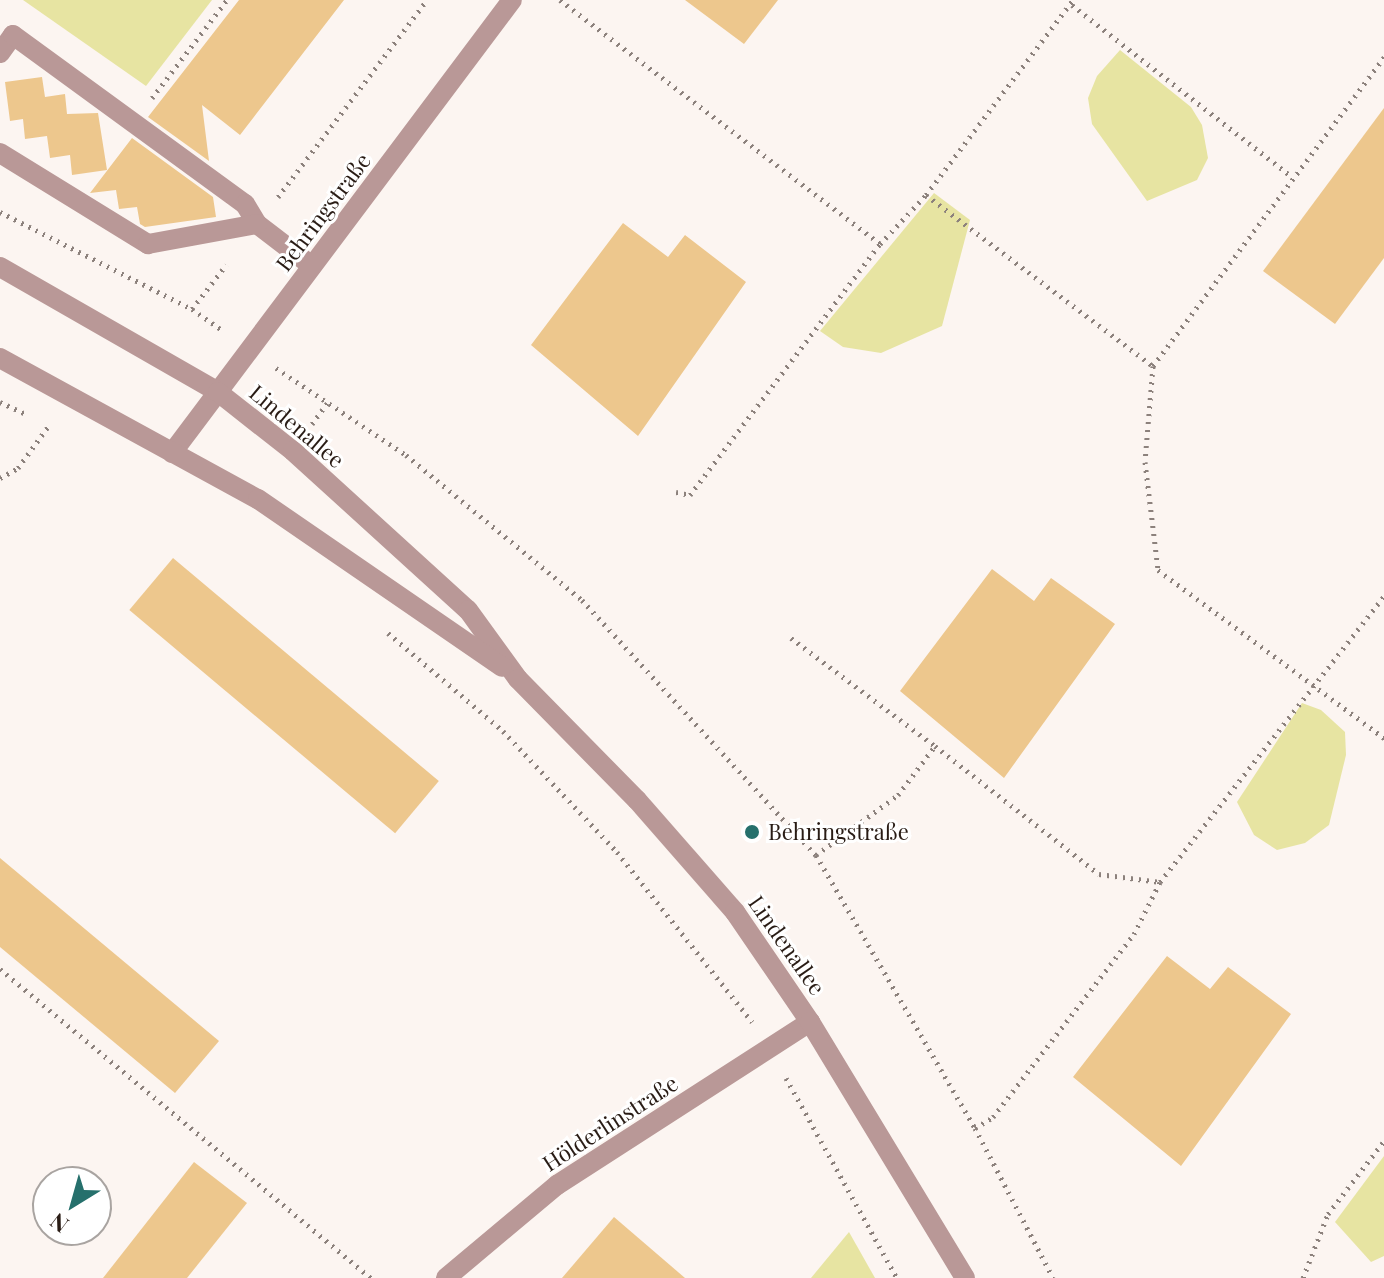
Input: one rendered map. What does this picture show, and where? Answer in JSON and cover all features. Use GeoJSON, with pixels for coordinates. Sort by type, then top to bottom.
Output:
{"type":"FeatureCollection","features":[{"type":"Feature","properties":{"kind":"street","name":"Behringstraße"},"geometry":{"type":"LineString","coordinates":[[172,453],[512,0]]}},
{"type":"Feature","properties":{"kind":"street"},"geometry":{"type":"LineString","coordinates":[[0,53],[13,35],[245,204],[257,224],[312,266]]}},
{"type":"Feature","properties":{"kind":"street"},"geometry":{"type":"LineString","coordinates":[[0,153],[148,244],[257,224]]}},
{"type":"Feature","properties":{"kind":"street","name":"Lindenallee"},"geometry":{"type":"LineString","coordinates":[[0,267],[218,392],[293,451],[468,610],[518,679],[704,873],[810,1022],[965,1278]]}},
{"type":"Feature","properties":{"kind":"street","name":"Lindenallee"},"geometry":{"type":"LineString","coordinates":[[0,358],[71,394],[258,499],[518,679]]}},
{"type":"Feature","properties":{"kind":"street","name":"Hölderlinstraße"},"geometry":{"type":"LineString","coordinates":[[446,1278],[557,1185],[810,1022]]}},
{"type":"Feature","properties":{"kind":"path"},"geometry":{"type":"LineString","coordinates":[[133,122],[227,0]]}},
{"type":"Feature","properties":{"kind":"path"},"geometry":{"type":"LineString","coordinates":[[192,309],[427,0]]}},
{"type":"Feature","properties":{"kind":"path"},"geometry":{"type":"LineString","coordinates":[[560,0],[880,244]]}},
{"type":"Feature","properties":{"kind":"path"},"geometry":{"type":"LineString","coordinates":[[676,492],[690,495],[880,244],[926,195],[1072,3],[1292,177]]}},
{"type":"Feature","properties":{"kind":"path"},"geometry":{"type":"LineString","coordinates":[[1384,57],[1153,366],[1145,462],[1158,570],[1384,738]]}},
{"type":"Feature","properties":{"kind":"path"},"geometry":{"type":"LineString","coordinates":[[926,195],[1153,366]]}},
{"type":"Feature","properties":{"kind":"path"},"geometry":{"type":"LineString","coordinates":[[0,212],[192,309],[406,455],[582,600],[816,855],[975,1128],[1053,1278]]}},
{"type":"Feature","properties":{"kind":"path"},"geometry":{"type":"LineString","coordinates":[[0,478],[18,468],[71,394]]}},
{"type":"Feature","properties":{"kind":"path"},"geometry":{"type":"LineString","coordinates":[[0,402],[62,433]]}},
{"type":"Feature","properties":{"kind":"path"},"geometry":{"type":"LineString","coordinates":[[975,1128],[993,1117],[1134,934],[1160,882],[1384,596]]}},
{"type":"Feature","properties":{"kind":"path"},"geometry":{"type":"LineString","coordinates":[[380,626],[503,731],[617,852],[734,993],[897,1278]]}},
{"type":"Feature","properties":{"kind":"path"},"geometry":{"type":"LineString","coordinates":[[791,638],[1099,874],[1160,882]]}},
{"type":"Feature","properties":{"kind":"path"},"geometry":{"type":"LineString","coordinates":[[816,855],[898,795],[935,746]]}},
{"type":"Feature","properties":{"kind":"path"},"geometry":{"type":"LineString","coordinates":[[0,969],[371,1278]]}},
{"type":"Feature","properties":{"kind":"path"},"geometry":{"type":"LineString","coordinates":[[1303,1278],[1328,1214],[1384,1141]]}},
{"type":"Feature","properties":{"kind":"shaded area"},"geometry":{"type":"Polygon","coordinates":[[[23,0],[212,0],[146,86],[23,0]]]}},
{"type":"Feature","properties":{"kind":"shaded area"},"geometry":{"type":"Polygon","coordinates":[[[1120,50],[1191,107],[1202,125],[1208,158],[1197,180],[1147,201],[1092,124],[1088,98],[1097,76],[1120,50]]]}},
{"type":"Feature","properties":{"kind":"shaded area"},"geometry":{"type":"Polygon","coordinates":[[[934,193],[970,220],[942,326],[881,353],[843,347],[820,331],[934,193]]]}},
{"type":"Feature","properties":{"kind":"shaded area"},"geometry":{"type":"Polygon","coordinates":[[[1302,703],[1321,710],[1345,732],[1346,755],[1329,825],[1305,843],[1277,850],[1254,835],[1237,802],[1302,703]]]}},
{"type":"Feature","properties":{"kind":"shaded area"},"geometry":{"type":"Polygon","coordinates":[[[1384,1156],[1384,1256],[1371,1262],[1335,1222],[1384,1156]]]}},
{"type":"Feature","properties":{"kind":"shaded area"},"geometry":{"type":"Polygon","coordinates":[[[849,1232],[875,1278],[811,1278],[849,1232]]]}},
{"type":"Feature","properties":{"kind":"building"},"geometry":{"type":"Polygon","coordinates":[[[239,0],[344,0],[240,135],[202,105],[209,161],[148,117],[239,0]]]}},
{"type":"Feature","properties":{"kind":"building"},"geometry":{"type":"Polygon","coordinates":[[[685,0],[778,0],[744,44],[685,0]]]}},
{"type":"Feature","properties":{"kind":"building"},"geometry":{"type":"Polygon","coordinates":[[[42,77],[45,97],[65,94],[67,114],[98,113],[107,170],[72,175],[70,155],[50,158],[47,136],[25,139],[23,119],[10,121],[5,82],[42,77]]]}},
{"type":"Feature","properties":{"kind":"building"},"geometry":{"type":"Polygon","coordinates":[[[1384,108],[1384,258],[1335,324],[1263,271],[1384,108]]]}},
{"type":"Feature","properties":{"kind":"building"},"geometry":{"type":"Polygon","coordinates":[[[132,138],[213,197],[216,217],[145,227],[140,224],[137,207],[119,209],[116,190],[90,193],[132,138]]]}},
{"type":"Feature","properties":{"kind":"building"},"geometry":{"type":"Polygon","coordinates":[[[623,223],[668,257],[685,235],[746,282],[638,436],[531,345],[623,223]]]}},
{"type":"Feature","properties":{"kind":"building"},"geometry":{"type":"Polygon","coordinates":[[[173,558],[439,781],[395,833],[129,610],[173,558]]]}},
{"type":"Feature","properties":{"kind":"building"},"geometry":{"type":"Polygon","coordinates":[[[992,569],[1034,601],[1051,578],[1115,624],[1004,778],[900,691],[992,569]]]}},
{"type":"Feature","properties":{"kind":"building"},"geometry":{"type":"Polygon","coordinates":[[[0,858],[219,1041],[175,1093],[0,947],[0,858]]]}},
{"type":"Feature","properties":{"kind":"building"},"geometry":{"type":"Polygon","coordinates":[[[1167,956],[1210,989],[1228,967],[1291,1014],[1181,1166],[1073,1077],[1167,956]]]}},
{"type":"Feature","properties":{"kind":"building"},"geometry":{"type":"Polygon","coordinates":[[[194,1162],[247,1203],[187,1278],[103,1278],[194,1162]]]}},
{"type":"Feature","properties":{"kind":"building"},"geometry":{"type":"Polygon","coordinates":[[[614,1217],[685,1278],[562,1278],[614,1217]]]}},
{"type":"Feature","properties":{"kind":"place","name":"Behringstraße"},"geometry":{"type":"Point","coordinates":[752,832]}}]}
